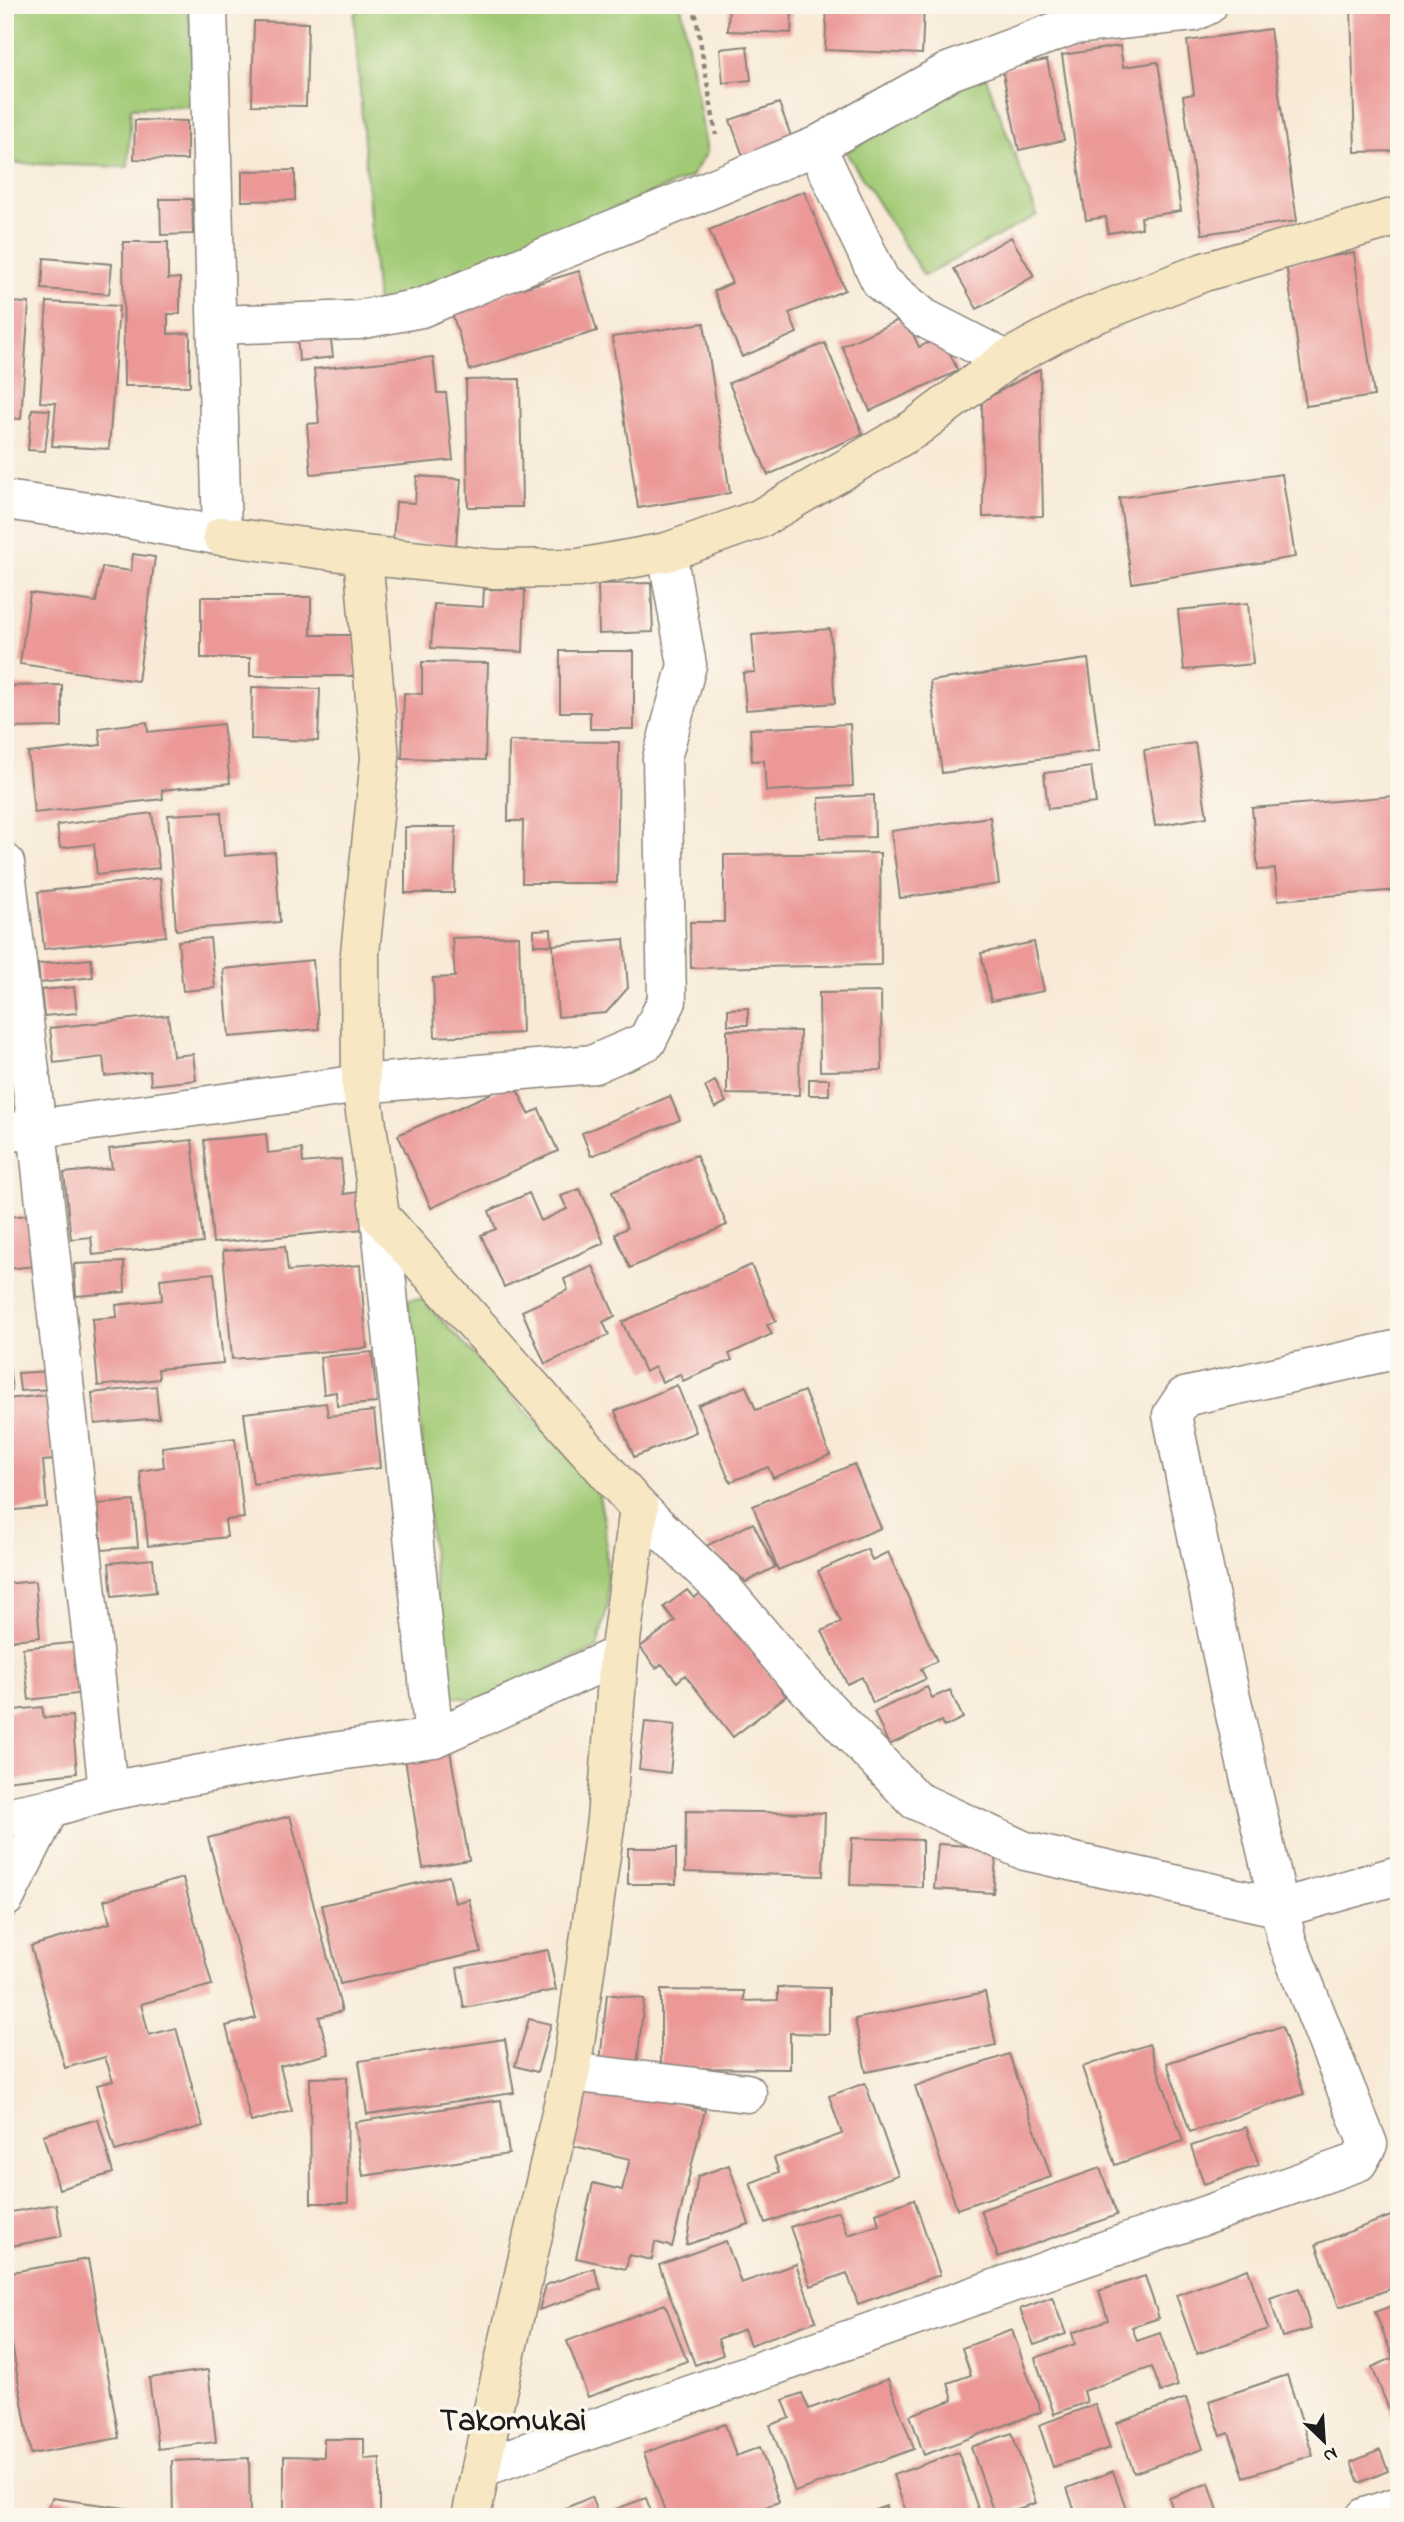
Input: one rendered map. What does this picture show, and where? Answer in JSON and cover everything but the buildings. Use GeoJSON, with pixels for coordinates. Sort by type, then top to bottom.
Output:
{"type":"FeatureCollection","features":[{"type":"Feature","properties":{"kind":"street"},"geometry":{"type":"LineString","coordinates":[[208,5],[222,536]]}},
{"type":"Feature","properties":{"kind":"street"},"geometry":{"type":"LineString","coordinates":[[217,326],[358,320],[421,308],[816,146],[948,72],[1073,25],[1193,12],[1208,5]]}},
{"type":"Feature","properties":{"kind":"street"},"geometry":{"type":"LineString","coordinates":[[816,146],[881,282],[924,318],[1006,359]]}},
{"type":"Feature","properties":{"kind":"street"},"geometry":{"type":"LineString","coordinates":[[5,500],[222,536],[495,569],[579,568],[667,552],[771,512],[914,429],[1006,359],[1080,320],[1204,272],[1399,216]]}},
{"type":"Feature","properties":{"kind":"street"},"geometry":{"type":"LineString","coordinates":[[21,1131],[361,1084],[594,1064],[647,1041],[667,1001],[662,758],[687,665],[667,552]]}},
{"type":"Feature","properties":{"kind":"street"},"geometry":{"type":"LineString","coordinates":[[363,555],[380,758],[360,953],[361,1084],[380,1216],[434,1738]]}},
{"type":"Feature","properties":{"kind":"street"},"geometry":{"type":"LineString","coordinates":[[5,863],[21,1131],[108,1791]]}},
{"type":"Feature","properties":{"kind":"street"},"geometry":{"type":"LineString","coordinates":[[380,1216],[639,1508],[723,1589],[794,1674],[915,1800],[1025,1850],[1281,1908],[1399,1875]]}},
{"type":"Feature","properties":{"kind":"street"},"geometry":{"type":"LineString","coordinates":[[481,2468],[1358,2162],[1368,2144],[1287,1941],[1228,1684],[1172,1415],[1184,1397],[1399,1349]]}},
{"type":"Feature","properties":{"kind":"street"},"geometry":{"type":"LineString","coordinates":[[471,2517],[570,2072],[606,1819],[619,1655],[639,1508]]}},
{"type":"Feature","properties":{"kind":"street"},"geometry":{"type":"LineString","coordinates":[[5,1817],[50,1808],[108,1791],[295,1757],[434,1738],[619,1655]]}},
{"type":"Feature","properties":{"kind":"street"},"geometry":{"type":"LineString","coordinates":[[5,1898],[50,1808]]}},
{"type":"Feature","properties":{"kind":"street"},"geometry":{"type":"LineString","coordinates":[[570,2072],[747,2093]]}},
{"type":"Feature","properties":{"kind":"street"},"geometry":{"type":"LineString","coordinates":[[1365,2517],[1399,2506]]}},
{"type":"Feature","properties":{"kind":"path"},"geometry":{"type":"LineString","coordinates":[[690,5],[696,16],[724,184]]}},
{"type":"Feature","properties":{"kind":"green space"},"geometry":{"type":"Polygon","coordinates":[[[5,5],[188,5],[197,106],[131,108],[128,167],[5,163],[5,5]]]}},
{"type":"Feature","properties":{"kind":"green space"},"geometry":{"type":"Polygon","coordinates":[[[360,5],[681,5],[707,152],[691,177],[377,306],[354,16],[360,5]]]}},
{"type":"Feature","properties":{"kind":"green space"},"geometry":{"type":"Polygon","coordinates":[[[984,72],[1037,215],[924,276],[846,152],[984,72]]]}},
{"type":"Feature","properties":{"kind":"green space"},"geometry":{"type":"Polygon","coordinates":[[[422,1299],[597,1487],[605,1525],[608,1605],[597,1648],[478,1701],[446,1695],[408,1300],[422,1299]]]}},
{"type":"Feature","properties":{"kind":"district","name":"Takomukai"},"geometry":{"type":"Point","coordinates":[513,2422]}}]}
